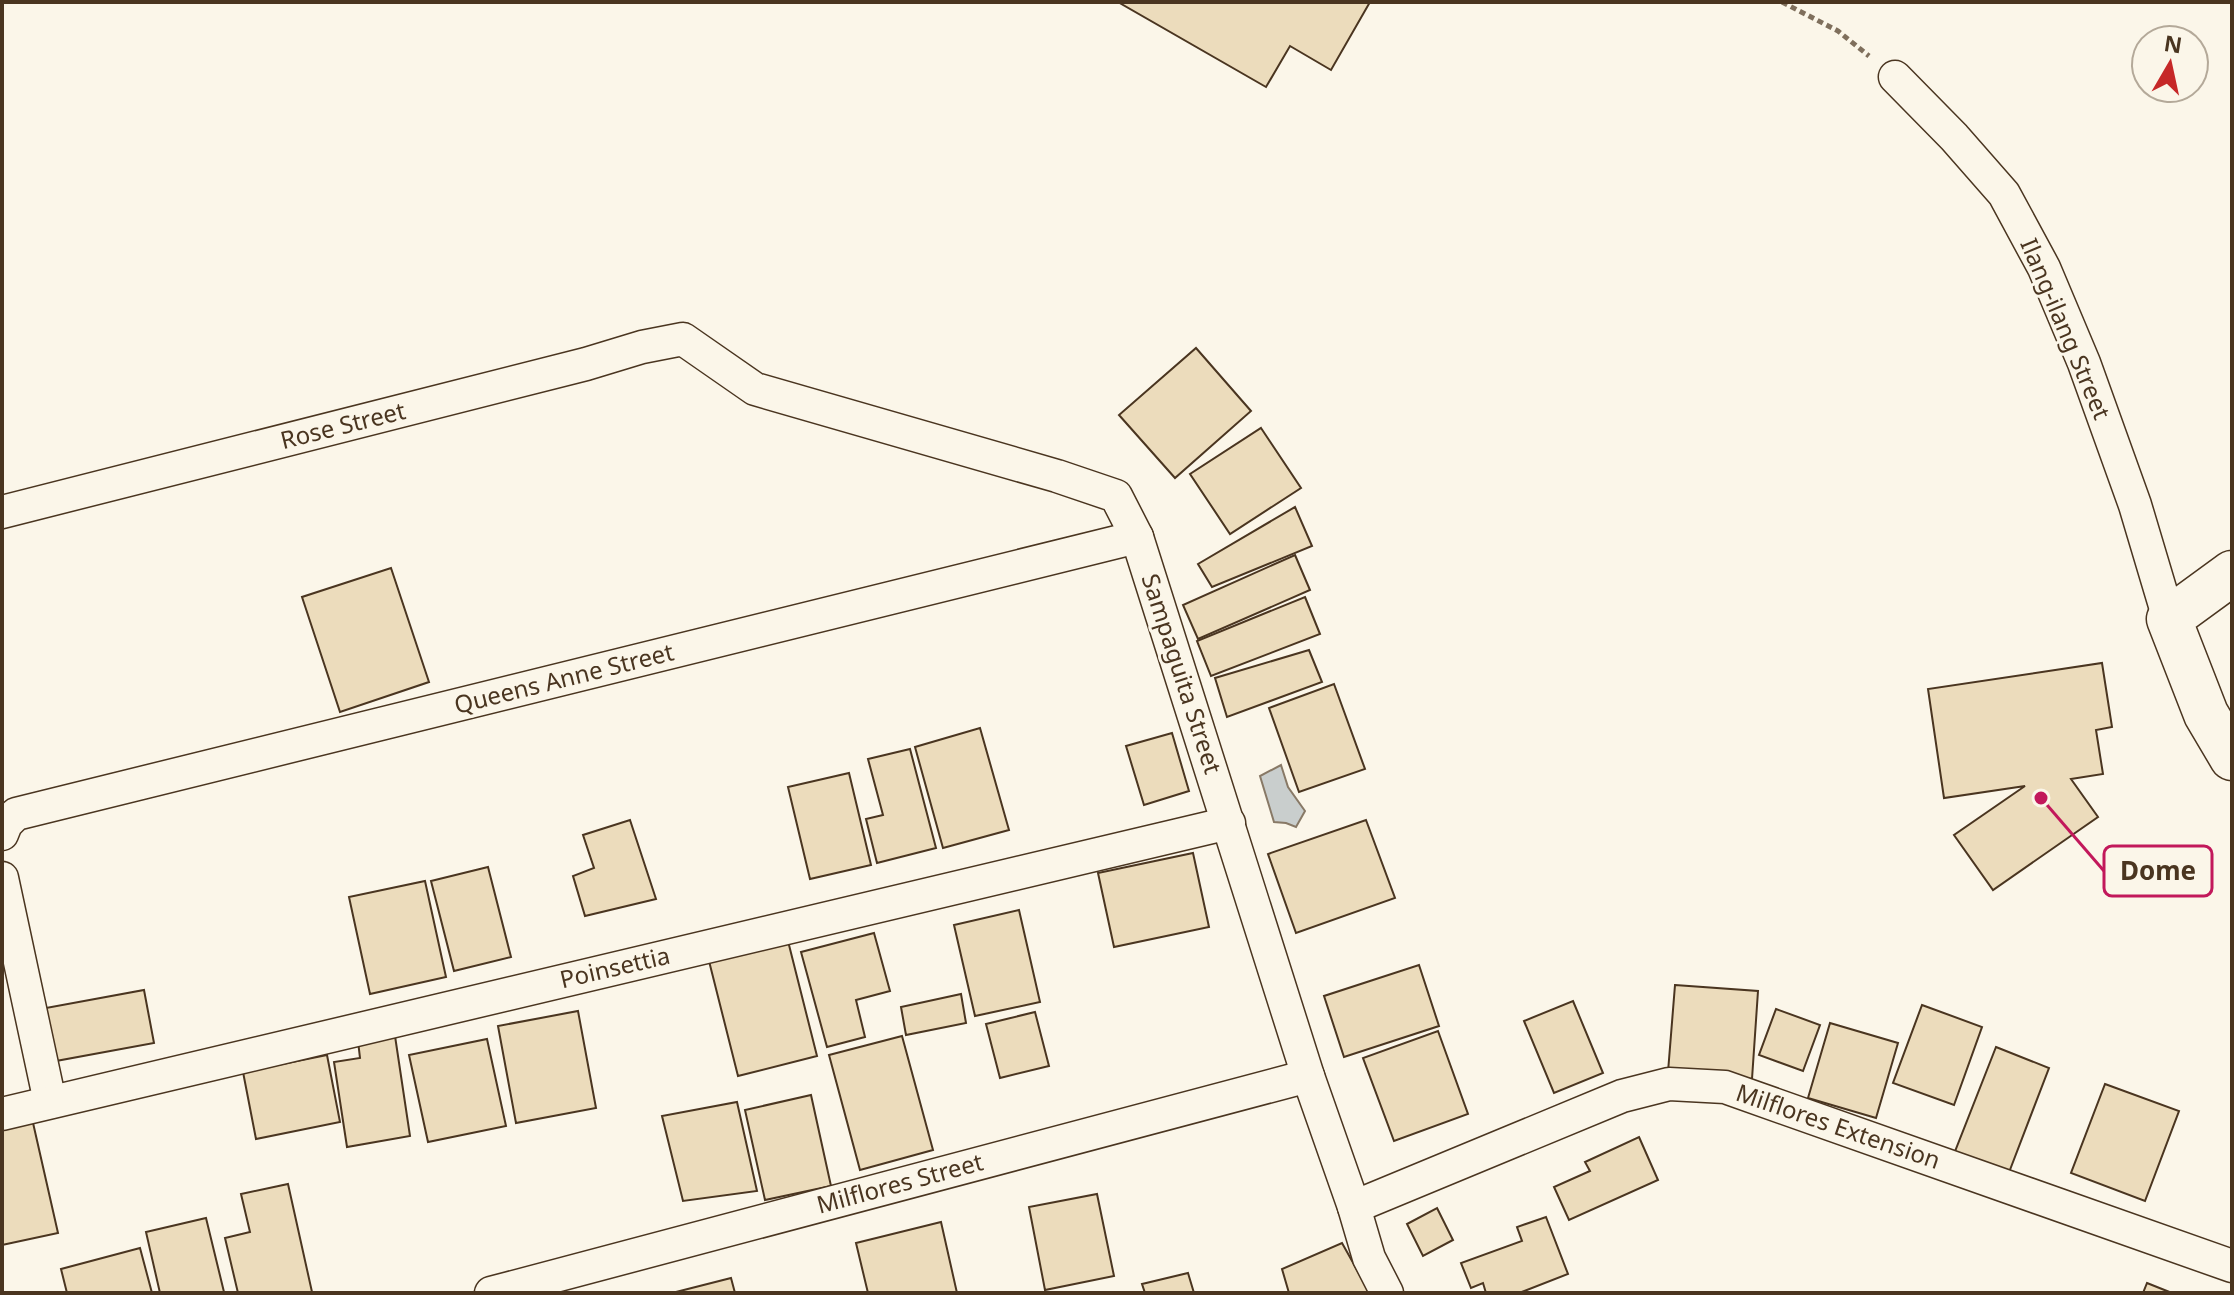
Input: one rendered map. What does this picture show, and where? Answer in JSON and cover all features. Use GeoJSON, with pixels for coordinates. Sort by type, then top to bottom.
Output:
{"type":"FeatureCollection","features":[{"type":"Feature","properties":{"kind":"street","name":"Ilang-ilang Street"},"geometry":{"type":"LineString","coordinates":[[1895,77],[2004,194],[2044,268],[2084,363],[2135,505],[2169,619]]}},
{"type":"Feature","properties":{"kind":"street","name":"Rose Street"},"geometry":{"type":"LineString","coordinates":[[2,512],[683,339]]}},
{"type":"Feature","properties":{"kind":"street","name":"Sampaguita Street"},"geometry":{"type":"LineString","coordinates":[[683,339],[755,389],[1057,476],[1116,496],[1137,537],[1308,1076],[1369,1258],[1387,1293]]}},
{"type":"Feature","properties":{"kind":"street","name":"Queens Anne Street"},"geometry":{"type":"LineString","coordinates":[[2,834],[6,824],[16,814],[1137,537]]}},
{"type":"Feature","properties":{"kind":"street"},"geometry":{"type":"LineString","coordinates":[[2232,573],[2169,619],[2206,714],[2232,758]]}},
{"type":"Feature","properties":{"kind":"street","name":"Poinsettia"},"geometry":{"type":"LineString","coordinates":[[2,1114],[1229,823]]}},
{"type":"Feature","properties":{"kind":"street"},"geometry":{"type":"LineString","coordinates":[[2,878],[50,1102]]}},
{"type":"Feature","properties":{"kind":"street","name":"Milflores Street"},"geometry":{"type":"LineString","coordinates":[[491,1293],[1308,1076]]}},
{"type":"Feature","properties":{"kind":"street","name":"Milflores Extension"},"geometry":{"type":"LineString","coordinates":[[1354,1207],[1622,1096],[1669,1084],[1725,1087],[2232,1266]]}},
{"type":"Feature","properties":{"kind":"path"},"geometry":{"type":"LineString","coordinates":[[1782,2],[1838,31],[1895,77]]}},
{"type":"Feature","properties":{"kind":"shaded area"},"geometry":{"type":"Polygon","coordinates":[[[1281,765],[1288,787],[1305,811],[1296,827],[1274,822],[1260,776],[1281,765]]]}},
{"type":"Feature","properties":{"kind":"building"},"geometry":{"type":"Polygon","coordinates":[[[1118,2],[1370,2],[1331,70],[1290,46],[1266,87],[1118,2]]]}},
{"type":"Feature","properties":{"kind":"building"},"geometry":{"type":"Polygon","coordinates":[[[1196,348],[1251,411],[1175,478],[1119,415],[1196,348]]]}},
{"type":"Feature","properties":{"kind":"building"},"geometry":{"type":"Polygon","coordinates":[[[1261,428],[1301,488],[1230,534],[1190,474],[1261,428]]]}},
{"type":"Feature","properties":{"kind":"building"},"geometry":{"type":"Polygon","coordinates":[[[1295,507],[1312,546],[1212,587],[1198,564],[1295,507]]]}},
{"type":"Feature","properties":{"kind":"building"},"geometry":{"type":"Polygon","coordinates":[[[1295,555],[1310,590],[1198,639],[1183,605],[1295,555]]]}},
{"type":"Feature","properties":{"kind":"building"},"geometry":{"type":"Polygon","coordinates":[[[391,568],[429,682],[340,712],[302,597],[391,568]]]}},
{"type":"Feature","properties":{"kind":"building"},"geometry":{"type":"Polygon","coordinates":[[[1305,597],[1320,634],[1211,676],[1197,641],[1305,597]]]}},
{"type":"Feature","properties":{"kind":"building"},"geometry":{"type":"Polygon","coordinates":[[[1309,650],[1322,682],[1227,717],[1215,678],[1309,650]]]}},
{"type":"Feature","properties":{"kind":"building"},"geometry":{"type":"Polygon","coordinates":[[[2102,663],[2112,727],[2096,730],[2103,774],[2071,779],[2098,817],[1993,890],[1954,835],[2025,786],[1944,798],[1928,689],[2102,663]]]}},
{"type":"Feature","properties":{"kind":"building"},"geometry":{"type":"Polygon","coordinates":[[[1334,684],[1365,769],[1299,792],[1269,708],[1334,684]]]}},
{"type":"Feature","properties":{"kind":"building"},"geometry":{"type":"Polygon","coordinates":[[[980,728],[1009,830],[943,848],[915,747],[980,728]]]}},
{"type":"Feature","properties":{"kind":"building"},"geometry":{"type":"Polygon","coordinates":[[[1172,733],[1189,791],[1144,805],[1126,746],[1172,733]]]}},
{"type":"Feature","properties":{"kind":"building"},"geometry":{"type":"Polygon","coordinates":[[[910,749],[936,848],[877,863],[866,819],[883,815],[868,759],[910,749]]]}},
{"type":"Feature","properties":{"kind":"building"},"geometry":{"type":"Polygon","coordinates":[[[849,773],[871,865],[810,879],[788,787],[849,773]]]}},
{"type":"Feature","properties":{"kind":"building"},"geometry":{"type":"Polygon","coordinates":[[[630,820],[656,899],[585,916],[573,876],[594,868],[583,835],[630,820]]]}},
{"type":"Feature","properties":{"kind":"building"},"geometry":{"type":"Polygon","coordinates":[[[1366,820],[1395,898],[1296,933],[1268,854],[1366,820]]]}},
{"type":"Feature","properties":{"kind":"building"},"geometry":{"type":"Polygon","coordinates":[[[1193,853],[1209,927],[1114,947],[1098,873],[1193,853]]]}},
{"type":"Feature","properties":{"kind":"building"},"geometry":{"type":"Polygon","coordinates":[[[488,867],[511,957],[454,971],[431,881],[488,867]]]}},
{"type":"Feature","properties":{"kind":"building"},"geometry":{"type":"Polygon","coordinates":[[[425,881],[446,977],[370,994],[349,897],[425,881]]]}},
{"type":"Feature","properties":{"kind":"building"},"geometry":{"type":"Polygon","coordinates":[[[1019,910],[1040,1002],[975,1016],[954,925],[1019,910]]]}},
{"type":"Feature","properties":{"kind":"building"},"geometry":{"type":"Polygon","coordinates":[[[874,933],[890,991],[856,1000],[865,1037],[827,1047],[801,952],[874,933]]]}},
{"type":"Feature","properties":{"kind":"building"},"geometry":{"type":"Polygon","coordinates":[[[788,941],[817,1056],[738,1076],[709,961],[788,941]]]}},
{"type":"Feature","properties":{"kind":"building"},"geometry":{"type":"Polygon","coordinates":[[[1419,965],[1439,1026],[1344,1057],[1324,996],[1419,965]]]}},
{"type":"Feature","properties":{"kind":"building"},"geometry":{"type":"Polygon","coordinates":[[[1675,985],[1758,991],[1752,1079],[1668,1072],[1675,985]]]}},
{"type":"Feature","properties":{"kind":"building"},"geometry":{"type":"Polygon","coordinates":[[[144,990],[154,1043],[45,1063],[35,1010],[144,990]]]}},
{"type":"Feature","properties":{"kind":"building"},"geometry":{"type":"Polygon","coordinates":[[[961,994],[966,1023],[906,1035],[901,1007],[961,994]]]}},
{"type":"Feature","properties":{"kind":"building"},"geometry":{"type":"Polygon","coordinates":[[[1573,1001],[1603,1073],[1554,1093],[1524,1021],[1573,1001]]]}},
{"type":"Feature","properties":{"kind":"building"},"geometry":{"type":"Polygon","coordinates":[[[1922,1005],[1982,1027],[1954,1105],[1893,1083],[1922,1005]]]}},
{"type":"Feature","properties":{"kind":"building"},"geometry":{"type":"Polygon","coordinates":[[[1776,1009],[1820,1025],[1803,1071],[1759,1055],[1776,1009]]]}},
{"type":"Feature","properties":{"kind":"building"},"geometry":{"type":"Polygon","coordinates":[[[578,1011],[596,1108],[516,1123],[498,1026],[578,1011]]]}},
{"type":"Feature","properties":{"kind":"building"},"geometry":{"type":"Polygon","coordinates":[[[1035,1012],[1049,1066],[1000,1078],[986,1024],[1035,1012]]]}},
{"type":"Feature","properties":{"kind":"building"},"geometry":{"type":"Polygon","coordinates":[[[1830,1023],[1898,1043],[1876,1118],[1808,1098],[1830,1023]]]}},
{"type":"Feature","properties":{"kind":"building"},"geometry":{"type":"Polygon","coordinates":[[[1438,1031],[1468,1114],[1394,1141],[1363,1058],[1438,1031]]]}},
{"type":"Feature","properties":{"kind":"building"},"geometry":{"type":"Polygon","coordinates":[[[395,1036],[410,1136],[347,1147],[334,1062],[360,1058],[358,1041],[395,1036]]]}},
{"type":"Feature","properties":{"kind":"building"},"geometry":{"type":"Polygon","coordinates":[[[902,1036],[933,1150],[860,1170],[829,1055],[902,1036]]]}},
{"type":"Feature","properties":{"kind":"building"},"geometry":{"type":"Polygon","coordinates":[[[487,1039],[506,1126],[428,1142],[409,1055],[487,1039]]]}},
{"type":"Feature","properties":{"kind":"building"},"geometry":{"type":"Polygon","coordinates":[[[1996,1047],[2049,1068],[2008,1175],[1954,1154],[1996,1047]]]}},
{"type":"Feature","properties":{"kind":"building"},"geometry":{"type":"Polygon","coordinates":[[[327,1055],[340,1122],[256,1139],[243,1072],[327,1055]]]}},
{"type":"Feature","properties":{"kind":"building"},"geometry":{"type":"Polygon","coordinates":[[[2105,1084],[2179,1111],[2145,1201],[2071,1173],[2105,1084]]]}},
{"type":"Feature","properties":{"kind":"building"},"geometry":{"type":"Polygon","coordinates":[[[811,1095],[831,1186],[765,1200],[745,1110],[811,1095]]]}},
{"type":"Feature","properties":{"kind":"building"},"geometry":{"type":"Polygon","coordinates":[[[737,1102],[757,1191],[683,1201],[662,1116],[737,1102]]]}},
{"type":"Feature","properties":{"kind":"building"},"geometry":{"type":"Polygon","coordinates":[[[31,1114],[58,1233],[2,1245],[2,1120],[31,1114]]]}},
{"type":"Feature","properties":{"kind":"building"},"geometry":{"type":"Polygon","coordinates":[[[1639,1137],[1658,1180],[1569,1220],[1554,1187],[1590,1171],[1585,1162],[1639,1137]]]}},
{"type":"Feature","properties":{"kind":"building"},"geometry":{"type":"Polygon","coordinates":[[[288,1184],[312,1292],[238,1293],[225,1238],[250,1232],[241,1194],[288,1184]]]}},
{"type":"Feature","properties":{"kind":"building"},"geometry":{"type":"Polygon","coordinates":[[[1097,1194],[1114,1276],[1045,1290],[1029,1207],[1097,1194]]]}},
{"type":"Feature","properties":{"kind":"building"},"geometry":{"type":"Polygon","coordinates":[[[1437,1208],[1453,1240],[1423,1256],[1407,1224],[1437,1208]]]}},
{"type":"Feature","properties":{"kind":"building"},"geometry":{"type":"Polygon","coordinates":[[[1546,1217],[1568,1274],[1519,1293],[1486,1293],[1483,1283],[1471,1288],[1461,1263],[1522,1241],[1517,1227],[1546,1217]]]}},
{"type":"Feature","properties":{"kind":"building"},"geometry":{"type":"Polygon","coordinates":[[[206,1218],[224,1292],[160,1293],[146,1232],[206,1218]]]}},
{"type":"Feature","properties":{"kind":"building"},"geometry":{"type":"Polygon","coordinates":[[[941,1222],[957,1293],[868,1293],[856,1243],[941,1222]]]}},
{"type":"Feature","properties":{"kind":"building"},"geometry":{"type":"Polygon","coordinates":[[[1342,1243],[1370,1293],[1289,1293],[1282,1269],[1342,1243]]]}},
{"type":"Feature","properties":{"kind":"building"},"geometry":{"type":"Polygon","coordinates":[[[140,1248],[152,1293],[67,1293],[61,1269],[140,1248]]]}},
{"type":"Feature","properties":{"kind":"building"},"geometry":{"type":"Polygon","coordinates":[[[1188,1273],[1194,1293],[1145,1293],[1142,1284],[1188,1273]]]}},
{"type":"Feature","properties":{"kind":"building"},"geometry":{"type":"Polygon","coordinates":[[[731,1278],[735,1293],[672,1293],[731,1278]]]}},
{"type":"Feature","properties":{"kind":"building"},"geometry":{"type":"Polygon","coordinates":[[[2147,1283],[2172,1293],[2143,1293],[2147,1283]]]}},
{"type":"Feature","properties":{"kind":"place","name":"Dome"},"geometry":{"type":"Point","coordinates":[2041,798]}}]}
